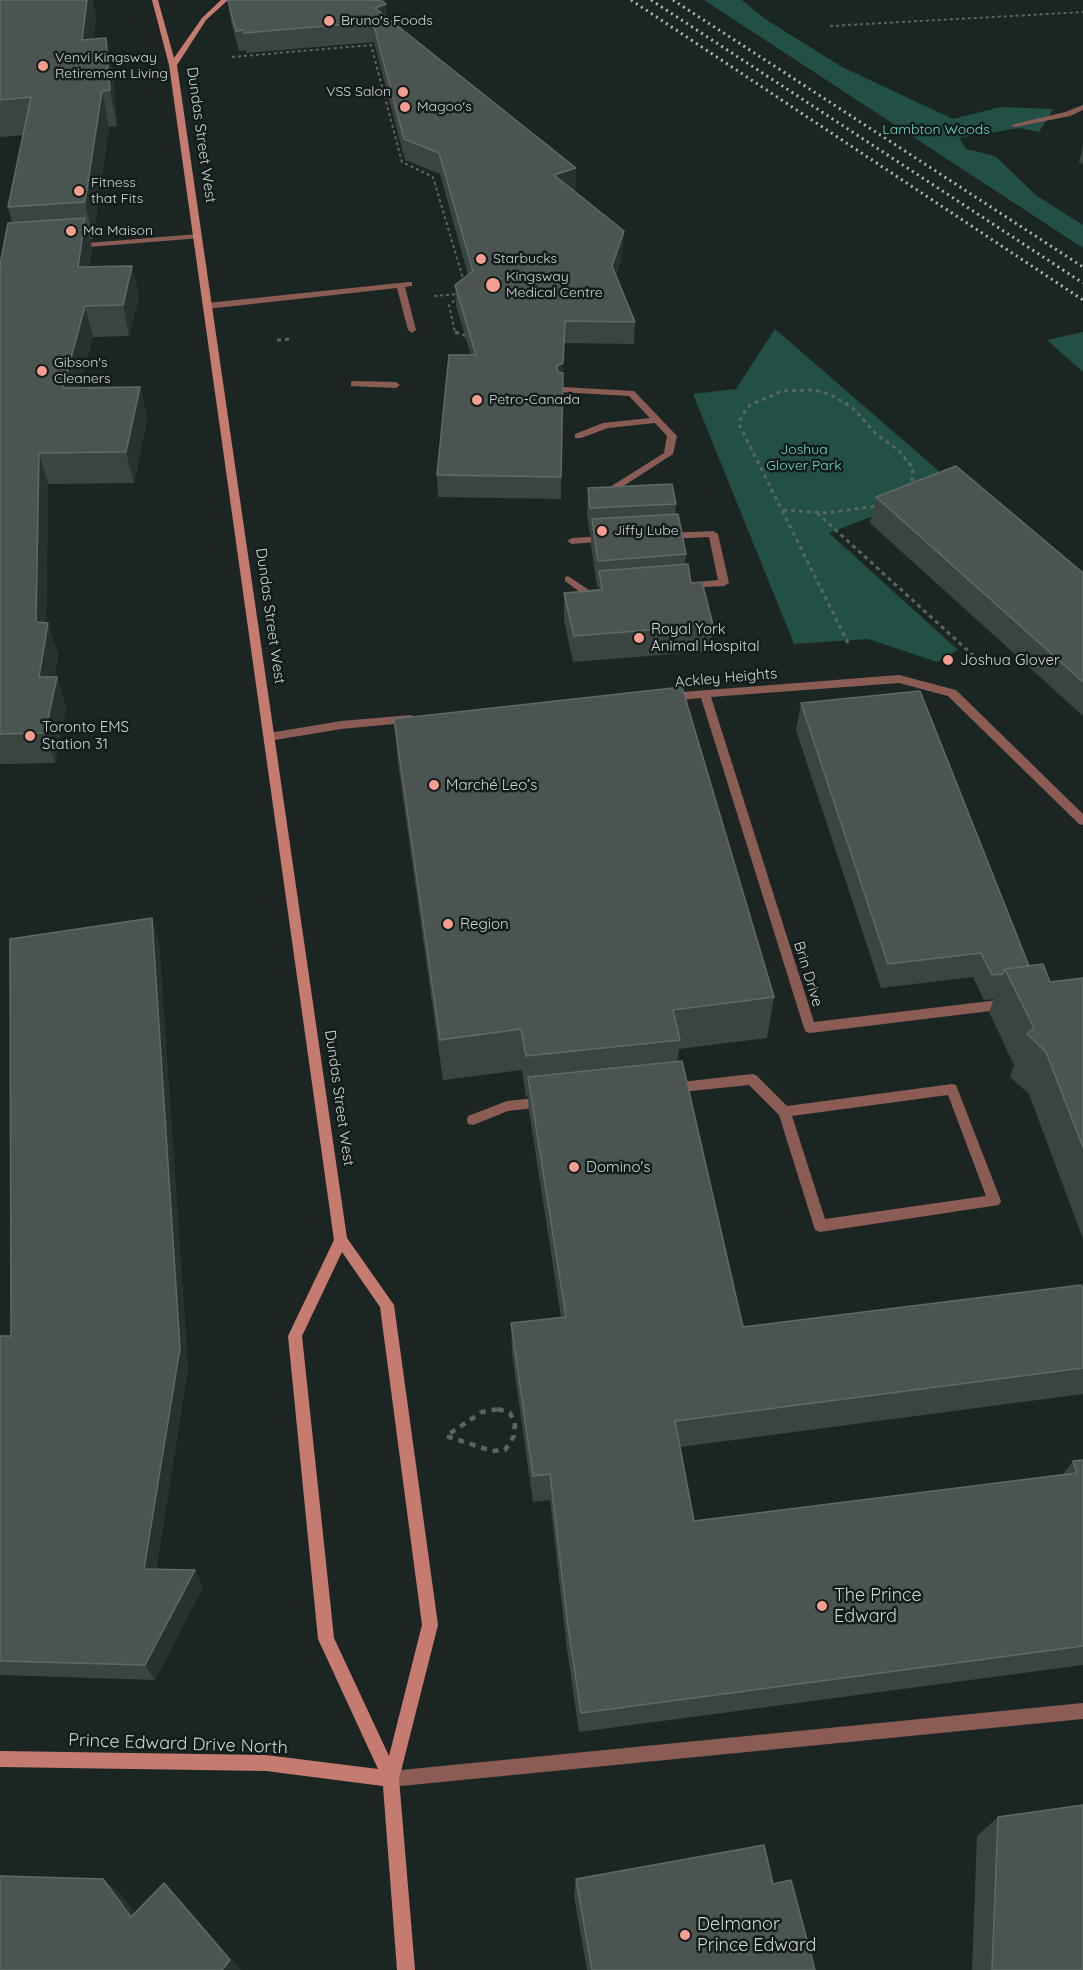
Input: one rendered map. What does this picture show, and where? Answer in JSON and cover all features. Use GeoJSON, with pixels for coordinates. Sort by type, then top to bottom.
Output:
{"type":"FeatureCollection","features":[{"type":"Feature","properties":{"kind":"main road","name":"Dundas Street West"},"geometry":{"type":"LineString","coordinates":[[155,0],[173,64],[341,1240],[387,1305],[430,1624],[391,1779],[406,1970]]}},
{"type":"Feature","properties":{"kind":"main road"},"geometry":{"type":"LineString","coordinates":[[173,64],[204,19],[225,0]]}},
{"type":"Feature","properties":{"kind":"main road","name":"Dundas Street West"},"geometry":{"type":"LineString","coordinates":[[341,1240],[295,1336],[326,1639],[391,1779]]}},
{"type":"Feature","properties":{"kind":"main road","name":"Prince Edward Drive North"},"geometry":{"type":"LineString","coordinates":[[0,1759],[266,1763],[391,1779]]}},
{"type":"Feature","properties":{"kind":"lane"},"geometry":{"type":"LineString","coordinates":[[1015,125],[1066,114],[1083,107]]}},
{"type":"Feature","properties":{"kind":"lane"},"geometry":{"type":"LineString","coordinates":[[69,247],[198,236]]}},
{"type":"Feature","properties":{"kind":"lane"},"geometry":{"type":"LineString","coordinates":[[207,306],[404,284],[412,330]]}},
{"type":"Feature","properties":{"kind":"lane"},"geometry":{"type":"LineString","coordinates":[[354,384],[396,385]]}},
{"type":"Feature","properties":{"kind":"lane"},"geometry":{"type":"LineString","coordinates":[[562,390],[631,393],[672,435],[668,453],[593,501]]}},
{"type":"Feature","properties":{"kind":"lane"},"geometry":{"type":"LineString","coordinates":[[578,436],[606,425],[657,420]]}},
{"type":"Feature","properties":{"kind":"lane"},"geometry":{"type":"LineString","coordinates":[[654,537],[713,534],[724,583],[679,586]]}},
{"type":"Feature","properties":{"kind":"lane"},"geometry":{"type":"LineString","coordinates":[[572,541],[619,539]]}},
{"type":"Feature","properties":{"kind":"lane"},"geometry":{"type":"LineString","coordinates":[[568,579],[587,593],[610,591]]}},
{"type":"Feature","properties":{"kind":"lane","name":"Ackley Heights"},"geometry":{"type":"LineString","coordinates":[[658,698],[899,679],[952,693],[1083,821]]}},
{"type":"Feature","properties":{"kind":"lane","name":"Brin Drive"},"geometry":{"type":"LineString","coordinates":[[705,694],[810,1028],[1019,1002]]}},
{"type":"Feature","properties":{"kind":"lane"},"geometry":{"type":"LineString","coordinates":[[269,737],[341,726],[424,718]]}},
{"type":"Feature","properties":{"kind":"lane"},"geometry":{"type":"LineString","coordinates":[[659,1089],[752,1079],[784,1112],[820,1226],[994,1201],[952,1089],[784,1112]]}},
{"type":"Feature","properties":{"kind":"lane"},"geometry":{"type":"LineString","coordinates":[[473,1120],[507,1106],[554,1101]]}},
{"type":"Feature","properties":{"kind":"lane"},"geometry":{"type":"LineString","coordinates":[[391,1779],[1083,1711]]}},
{"type":"Feature","properties":{"kind":"path"},"geometry":{"type":"LineString","coordinates":[[830,26],[1083,12]]}},
{"type":"Feature","properties":{"kind":"path"},"geometry":{"type":"LineString","coordinates":[[232,57],[371,45],[402,162],[433,177],[465,292],[449,305],[455,332],[473,338]]}},
{"type":"Feature","properties":{"kind":"path"},"geometry":{"type":"LineString","coordinates":[[276,340],[290,339]]}},
{"type":"Feature","properties":{"kind":"path"},"geometry":{"type":"LineString","coordinates":[[848,642],[739,423],[742,415],[750,405],[782,391],[814,390],[842,400],[852,407],[876,434],[898,450],[913,468],[914,480],[910,489]]}},
{"type":"Feature","properties":{"kind":"path"},"geometry":{"type":"LineString","coordinates":[[783,510],[853,511],[881,505]]}},
{"type":"Feature","properties":{"kind":"path"},"geometry":{"type":"LineString","coordinates":[[816,512],[976,658]]}},
{"type":"Feature","properties":{"kind":"path"},"geometry":{"type":"LineString","coordinates":[[498,1409],[510,1413],[515,1426],[514,1436],[505,1450],[492,1451],[446,1436],[482,1412],[498,1409]]}},
{"type":"Feature","properties":{"kind":"path"},"geometry":{"type":"LineString","coordinates":[[515,1426],[522,1424]]}},
{"type":"Feature","properties":{"kind":"green space","name":"Lambton Woods"},"geometry":{"type":"Polygon","coordinates":[[[704,0],[742,0],[765,19],[842,67],[953,119],[1001,107],[1053,109],[1039,132],[1019,128],[959,138],[966,149],[995,156],[1037,196],[1083,225],[1083,248],[704,0]]]}},
{"type":"Feature","properties":{"kind":"green space","name":"Joshua Glover Park"},"geometry":{"type":"Polygon","coordinates":[[[775,329],[955,485],[829,533],[958,650],[937,662],[868,639],[794,644],[693,394],[736,389],[775,329]]]}},
{"type":"Feature","properties":{"kind":"green space"},"geometry":{"type":"Polygon","coordinates":[[[1083,332],[1083,372],[1047,340],[1083,332]]]}},
{"type":"Feature","properties":{"kind":"building","name":"Venvi Kingsway Retirement Living"},"geometry":{"type":"Polygon","coordinates":[[[0,0],[87,0],[82,40],[106,38],[110,90],[102,91],[85,202],[8,207],[31,97],[0,100],[0,0]]]}},
{"type":"Feature","properties":{"kind":"building"},"geometry":{"type":"Polygon","coordinates":[[[229,0],[381,0],[386,4],[375,8],[576,168],[554,175],[624,231],[612,266],[635,322],[565,321],[563,363],[557,366],[558,372],[563,373],[561,477],[437,475],[449,355],[476,355],[455,285],[473,271],[439,153],[404,139],[373,22],[244,33],[243,30],[236,31],[229,0]]]}},
{"type":"Feature","properties":{"kind":"building"},"geometry":{"type":"Polygon","coordinates":[[[85,218],[78,267],[132,266],[123,305],[85,306],[63,388],[140,387],[126,452],[39,453],[36,622],[48,623],[39,677],[57,677],[45,733],[0,734],[0,265],[8,223],[85,218]]]}},
{"type":"Feature","properties":{"kind":"building"},"geometry":{"type":"Polygon","coordinates":[[[956,466],[1083,573],[1083,682],[876,497],[956,466]]]}},
{"type":"Feature","properties":{"kind":"building"},"geometry":{"type":"Polygon","coordinates":[[[672,484],[676,504],[590,508],[588,488],[672,484]]]}},
{"type":"Feature","properties":{"kind":"building"},"geometry":{"type":"Polygon","coordinates":[[[678,514],[686,554],[598,561],[592,519],[678,514]]]}},
{"type":"Feature","properties":{"kind":"building"},"geometry":{"type":"Polygon","coordinates":[[[688,564],[691,583],[702,582],[713,625],[574,636],[564,593],[602,590],[599,571],[688,564]]]}},
{"type":"Feature","properties":{"kind":"building"},"geometry":{"type":"Polygon","coordinates":[[[682,687],[774,997],[673,1010],[680,1040],[526,1056],[521,1029],[440,1040],[394,719],[682,687]]]}},
{"type":"Feature","properties":{"kind":"building"},"geometry":{"type":"Polygon","coordinates":[[[920,691],[1029,966],[1005,969],[1003,974],[992,975],[981,953],[888,964],[801,703],[920,691]]]}},
{"type":"Feature","properties":{"kind":"building"},"geometry":{"type":"Polygon","coordinates":[[[152,918],[180,1348],[144,1569],[195,1570],[145,1665],[0,1661],[0,1336],[11,1336],[10,939],[152,918]]]}},
{"type":"Feature","properties":{"kind":"building"},"geometry":{"type":"Polygon","coordinates":[[[1043,964],[1050,982],[1083,978],[1083,1147],[1046,1052],[1027,1034],[1034,1028],[1005,969],[1043,964]]]}},
{"type":"Feature","properties":{"kind":"building"},"geometry":{"type":"Polygon","coordinates":[[[682,1061],[743,1327],[1081,1285],[1083,1289],[1083,1368],[675,1421],[694,1521],[1077,1473],[1073,1461],[1083,1460],[1083,1646],[581,1713],[568,1627],[550,1474],[533,1476],[511,1323],[566,1317],[528,1077],[682,1061]]]}},
{"type":"Feature","properties":{"kind":"building"},"geometry":{"type":"Polygon","coordinates":[[[1083,1805],[1083,1970],[992,1970],[998,1817],[1083,1805]]]}},
{"type":"Feature","properties":{"kind":"building","name":"Delmanor Prince Edward"},"geometry":{"type":"Polygon","coordinates":[[[764,1845],[773,1884],[791,1880],[815,1970],[592,1970],[576,1879],[764,1845]]]}},
{"type":"Feature","properties":{"kind":"building"},"geometry":{"type":"Polygon","coordinates":[[[0,1876],[103,1879],[131,1917],[164,1883],[230,1960],[222,1970],[0,1970],[0,1876]]]}},
{"type":"Feature","properties":{"kind":"railway"},"geometry":{"type":"LineString","coordinates":[[631,0],[1083,300]]}},
{"type":"Feature","properties":{"kind":"railway"},"geometry":{"type":"LineString","coordinates":[[651,0],[1083,283]]}},
{"type":"Feature","properties":{"kind":"railway"},"geometry":{"type":"LineString","coordinates":[[673,0],[1083,267]]}},
{"type":"Feature","properties":{"kind":"place","name":"Bruno's Foods"},"geometry":{"type":"Point","coordinates":[329,21]}},
{"type":"Feature","properties":{"kind":"place","name":"Venvi Kingsway Retirement Living"},"geometry":{"type":"Point","coordinates":[43,66]}},
{"type":"Feature","properties":{"kind":"place","name":"VSS Salon"},"geometry":{"type":"Point","coordinates":[403,92]}},
{"type":"Feature","properties":{"kind":"place","name":"Magoo's"},"geometry":{"type":"Point","coordinates":[405,107]}},
{"type":"Feature","properties":{"kind":"place","name":"Fitness that Fits"},"geometry":{"type":"Point","coordinates":[79,191]}},
{"type":"Feature","properties":{"kind":"place","name":"Ma Maison"},"geometry":{"type":"Point","coordinates":[71,231]}},
{"type":"Feature","properties":{"kind":"place","name":"Starbucks"},"geometry":{"type":"Point","coordinates":[481,259]}},
{"type":"Feature","properties":{"kind":"place","name":"Kingsway Medical Centre"},"geometry":{"type":"Point","coordinates":[493,285]}},
{"type":"Feature","properties":{"kind":"place","name":"Gibson's Cleaners"},"geometry":{"type":"Point","coordinates":[42,371]}},
{"type":"Feature","properties":{"kind":"place","name":"Petro-Canada"},"geometry":{"type":"Point","coordinates":[477,400]}},
{"type":"Feature","properties":{"kind":"place","name":"Jiffy Lube"},"geometry":{"type":"Point","coordinates":[602,531]}},
{"type":"Feature","properties":{"kind":"place","name":"Royal York Animal Hospital"},"geometry":{"type":"Point","coordinates":[639,638]}},
{"type":"Feature","properties":{"kind":"place","name":"Joshua Glover"},"geometry":{"type":"Point","coordinates":[948,660]}},
{"type":"Feature","properties":{"kind":"place","name":"Toronto EMS Station 31"},"geometry":{"type":"Point","coordinates":[30,736]}},
{"type":"Feature","properties":{"kind":"place","name":"Marché Leo’s"},"geometry":{"type":"Point","coordinates":[434,785]}},
{"type":"Feature","properties":{"kind":"place","name":"Region"},"geometry":{"type":"Point","coordinates":[448,924]}},
{"type":"Feature","properties":{"kind":"place","name":"Domino's"},"geometry":{"type":"Point","coordinates":[574,1167]}},
{"type":"Feature","properties":{"kind":"place","name":"The Prince Edward"},"geometry":{"type":"Point","coordinates":[822,1606]}},
{"type":"Feature","properties":{"kind":"place","name":"Delmanor Prince Edward"},"geometry":{"type":"Point","coordinates":[685,1935]}}]}
